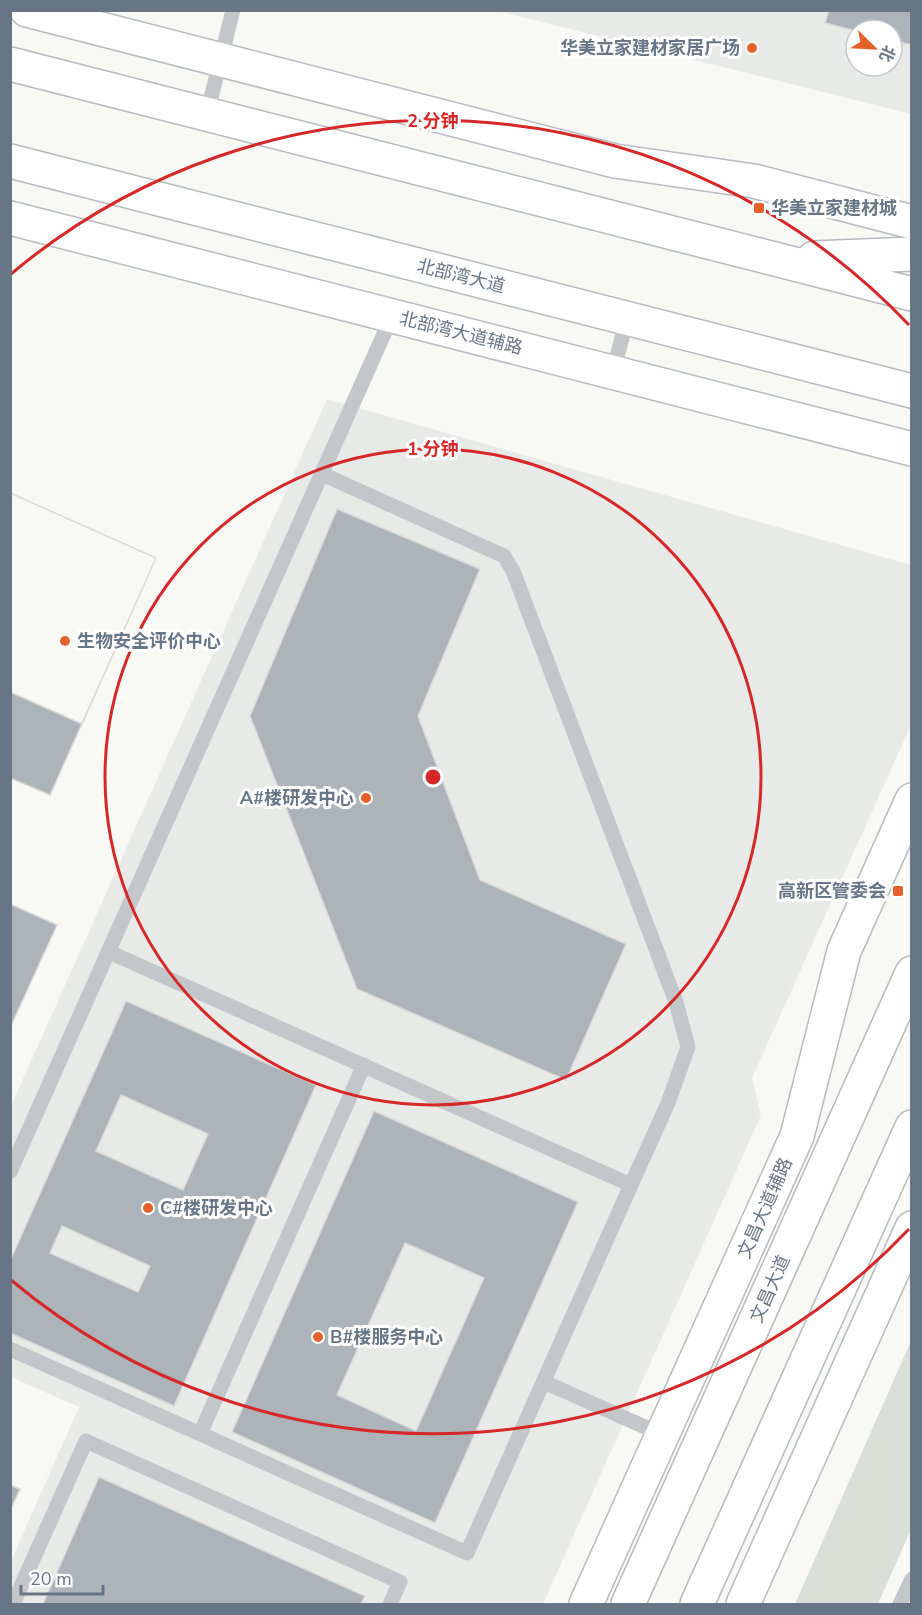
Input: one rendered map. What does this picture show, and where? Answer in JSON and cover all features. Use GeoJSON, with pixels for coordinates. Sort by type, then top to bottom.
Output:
{"type":"FeatureCollection","features":[{"type":"Feature","properties":{"kind":"main road"},"geometry":{"type":"LineString","coordinates":[[27,10],[615,161],[754,181],[912,222]]}},
{"type":"Feature","properties":{"kind":"main road"},"geometry":{"type":"LineString","coordinates":[[10,64],[912,294]]}},
{"type":"Feature","properties":{"kind":"main road","name":"北部湾大道"},"geometry":{"type":"LineString","coordinates":[[10,161],[912,392]]}},
{"type":"Feature","properties":{"kind":"main road","name":"北部湾大道辅路"},"geometry":{"type":"LineString","coordinates":[[10,218],[912,448]]}},
{"type":"Feature","properties":{"kind":"main road"},"geometry":{"type":"LineString","coordinates":[[775,259],[912,255]]}},
{"type":"Feature","properties":{"kind":"main road"},"geometry":{"type":"LineString","coordinates":[[865,437],[912,468]]}},
{"type":"Feature","properties":{"kind":"main road","name":"文昌大道辅路"},"geometry":{"type":"LineString","coordinates":[[586,1605],[797,1136],[844,951],[912,800]]}},
{"type":"Feature","properties":{"kind":"main road","name":"文昌大道"},"geometry":{"type":"LineString","coordinates":[[628,1605],[911,974]]}},
{"type":"Feature","properties":{"kind":"main road"},"geometry":{"type":"LineString","coordinates":[[698,1605],[912,1127]]}},
{"type":"Feature","properties":{"kind":"main road"},"geometry":{"type":"LineString","coordinates":[[864,1232],[912,1164]]}},
{"type":"Feature","properties":{"kind":"main road"},"geometry":{"type":"LineString","coordinates":[[742,1605],[912,1228]]}},
{"type":"Feature","properties":{"kind":"lane"},"geometry":{"type":"LineString","coordinates":[[207,114],[233,10]]}},
{"type":"Feature","properties":{"kind":"lane"},"geometry":{"type":"LineString","coordinates":[[10,1172],[392,316]]}},
{"type":"Feature","properties":{"kind":"lane"},"geometry":{"type":"LineString","coordinates":[[613,372],[627,319]]}},
{"type":"Feature","properties":{"kind":"lane"},"geometry":{"type":"LineString","coordinates":[[10,1349],[467,1553],[668,1103],[688,1047],[676,1002],[513,571],[504,556],[322,474]]}},
{"type":"Feature","properties":{"kind":"lane"},"geometry":{"type":"LineString","coordinates":[[109,952],[632,1185]]}},
{"type":"Feature","properties":{"kind":"lane"},"geometry":{"type":"LineString","coordinates":[[200,1434],[364,1065]]}},
{"type":"Feature","properties":{"kind":"lane"},"geometry":{"type":"LineString","coordinates":[[544,1382],[663,1434]]}},
{"type":"Feature","properties":{"kind":"lane"},"geometry":{"type":"LineString","coordinates":[[13,1605],[86,1441],[400,1582],[390,1605]]}},
{"type":"Feature","properties":{"kind":"lane"},"geometry":{"type":"LineString","coordinates":[[900,1605],[912,1579]]}},
{"type":"Feature","properties":{"kind":"shaded area","name":"华美立家建材家居广场"},"geometry":{"type":"Polygon","coordinates":[[[498,11],[911,11],[911,114],[498,11]]]}},
{"type":"Feature","properties":{"kind":"shaded area"},"geometry":{"type":"Polygon","coordinates":[[[327,399],[911,565],[911,725],[752,1078],[761,1115],[543,1604],[11,1604],[11,1561],[79,1407],[11,1377],[11,1106],[327,399]]]}},
{"type":"Feature","properties":{"kind":"shaded area"},"geometry":{"type":"Polygon","coordinates":[[[911,1341],[911,1529],[878,1604],[795,1604],[911,1341]]]}},
{"type":"Feature","properties":{"kind":"building"},"geometry":{"type":"Polygon","coordinates":[[[829,10],[912,10],[912,45],[904,43],[904,18],[844,18],[844,28],[825,23],[829,10]]]}},
{"type":"Feature","properties":{"kind":"building","name":"生物安全评价中心"},"geometry":{"type":"Polygon","coordinates":[[[10,493],[156,558],[50,795],[10,778],[10,493]]]}},
{"type":"Feature","properties":{"kind":"building","name":"生物安全评价中心"},"geometry":{"type":"Polygon","coordinates":[[[10,493],[156,558],[82,724],[10,692],[10,493]]]}},
{"type":"Feature","properties":{"kind":"building","name":"A#楼研发中心"},"geometry":{"type":"Polygon","coordinates":[[[337,509],[480,569],[418,716],[480,880],[626,944],[566,1080],[357,989],[250,716],[337,509]]]}},
{"type":"Feature","properties":{"kind":"building"},"geometry":{"type":"Polygon","coordinates":[[[10,904],[57,925],[10,1028],[10,904]]]}},
{"type":"Feature","properties":{"kind":"building","name":"C#楼研发中心"},"geometry":{"type":"Polygon","coordinates":[[[126,1001],[316,1085],[174,1406],[10,1333],[10,1261],[126,1001]],[[121,1095],[96,1151],[183,1190],[208,1134],[121,1095]],[[62,1226],[50,1253],[138,1292],[150,1266],[62,1226]]]}},
{"type":"Feature","properties":{"kind":"building","name":"B#楼服务中心"},"geometry":{"type":"Polygon","coordinates":[[[374,1111],[578,1202],[435,1523],[232,1432],[374,1111]],[[405,1243],[337,1395],[416,1431],[484,1278],[405,1243]]]}},
{"type":"Feature","properties":{"kind":"building"},"geometry":{"type":"Polygon","coordinates":[[[99,1477],[365,1596],[361,1604],[43,1604],[99,1477]]]}},
{"type":"Feature","properties":{"kind":"building"},"geometry":{"type":"Polygon","coordinates":[[[10,1485],[20,1489],[10,1511],[10,1485]]]}},
{"type":"Feature","properties":{"kind":"place","name":"华美立家建材家居广场"},"geometry":{"type":"Point","coordinates":[752,48]}},
{"type":"Feature","properties":{"kind":"place","name":"华美立家建材城"},"geometry":{"type":"Point","coordinates":[759,208]}},
{"type":"Feature","properties":{"kind":"place","name":"生物安全评价中心"},"geometry":{"type":"Point","coordinates":[65,641]}},
{"type":"Feature","properties":{"kind":"place","name":"A#楼研发中心"},"geometry":{"type":"Point","coordinates":[366,798]}},
{"type":"Feature","properties":{"kind":"place","name":"高新区管委会"},"geometry":{"type":"Point","coordinates":[898,891]}},
{"type":"Feature","properties":{"kind":"place","name":"C#楼研发中心"},"geometry":{"type":"Point","coordinates":[148,1208]}},
{"type":"Feature","properties":{"kind":"place","name":"B#楼服务中心"},"geometry":{"type":"Point","coordinates":[318,1337]}}]}
